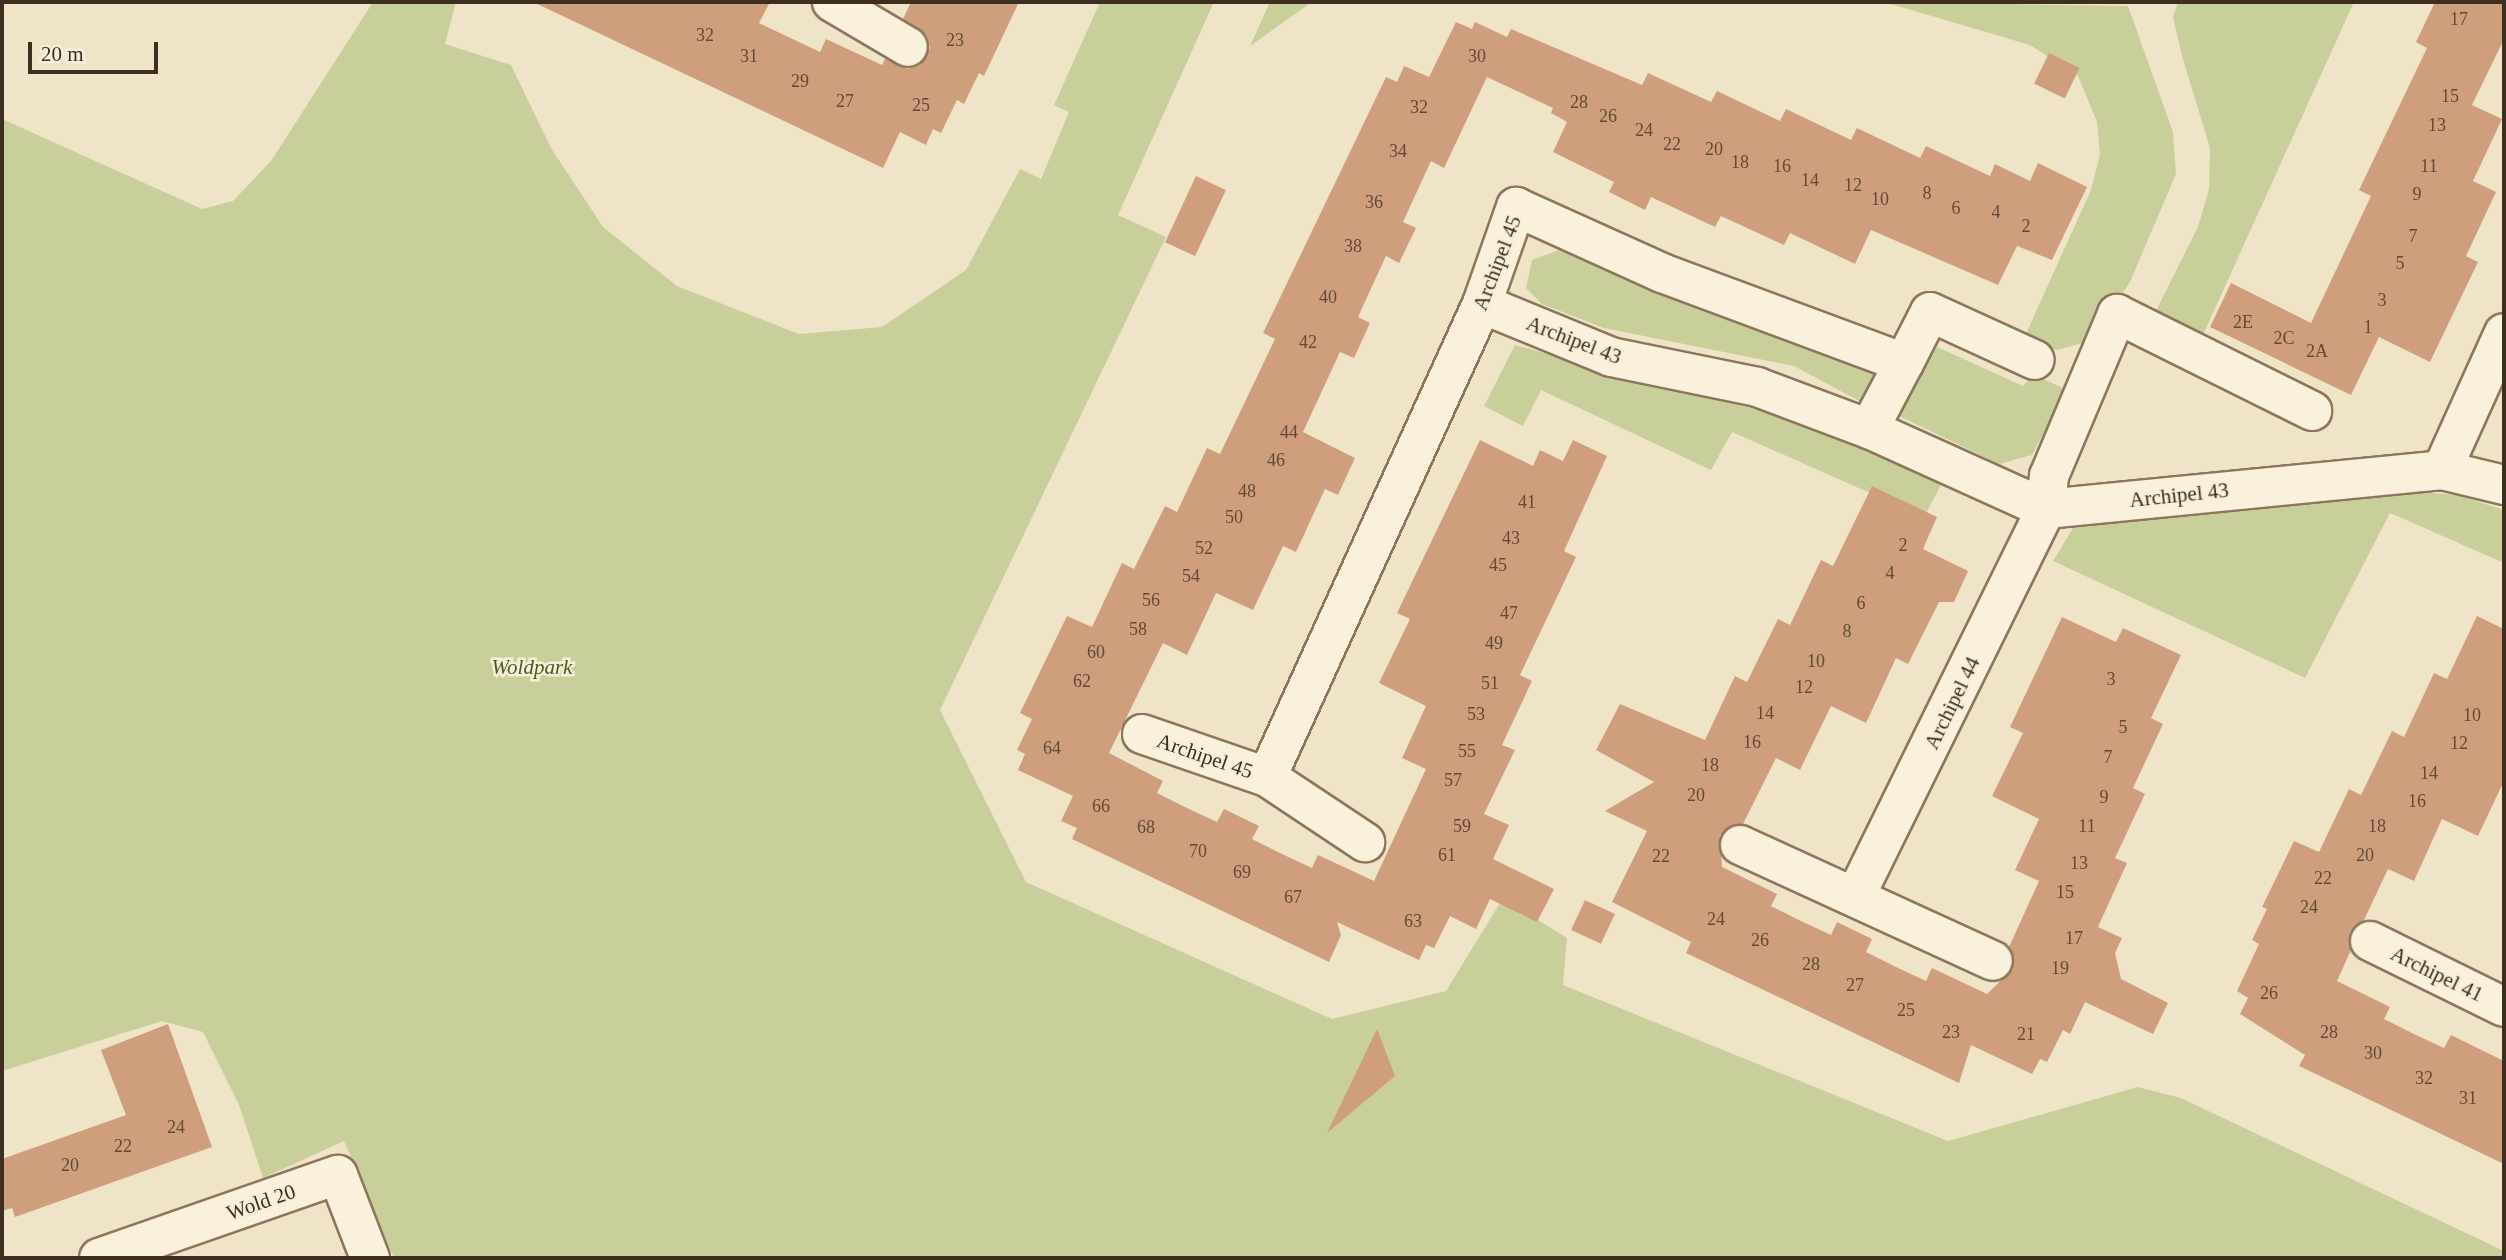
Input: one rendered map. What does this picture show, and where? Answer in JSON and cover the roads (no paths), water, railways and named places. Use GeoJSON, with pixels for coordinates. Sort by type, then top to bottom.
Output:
{"type":"FeatureCollection","features":[{"type":"Feature","properties":{"kind":"street"},"geometry":{"type":"LineString","coordinates":[[832,2],[908,47]]}},
{"type":"Feature","properties":{"kind":"street","name":"Archipel 45"},"geometry":{"type":"LineString","coordinates":[[1267,777],[1482,303],[1516,207],[1662,273],[1904,363]]}},
{"type":"Feature","properties":{"kind":"street","name":"Archipel 43"},"geometry":{"type":"LineString","coordinates":[[1482,303],[1611,357],[1758,387],[1869,429],[2046,509],[2442,470],[2504,485]]}},
{"type":"Feature","properties":{"kind":"street"},"geometry":{"type":"LineString","coordinates":[[1869,429],[1930,312],[2035,360]]}},
{"type":"Feature","properties":{"kind":"street"},"geometry":{"type":"LineString","coordinates":[[2046,509],[2049,475],[2117,314],[2312,411]]}},
{"type":"Feature","properties":{"kind":"street"},"geometry":{"type":"LineString","coordinates":[[2442,470],[2504,333]]}},
{"type":"Feature","properties":{"kind":"street","name":"Archipel 44"},"geometry":{"type":"LineString","coordinates":[[1856,895],[2046,509]]}},
{"type":"Feature","properties":{"kind":"street","name":"Archipel 45"},"geometry":{"type":"LineString","coordinates":[[1142,734],[1267,777],[1366,842]]}},
{"type":"Feature","properties":{"kind":"street"},"geometry":{"type":"LineString","coordinates":[[1740,845],[1856,895],[1993,961]]}},
{"type":"Feature","properties":{"kind":"street","name":"Archipel 41"},"geometry":{"type":"LineString","coordinates":[[2370,941],[2504,1007]]}},
{"type":"Feature","properties":{"kind":"street","name":"Wold 20"},"geometry":{"type":"LineString","coordinates":[[99,1258],[338,1175],[370,1258]]}},
{"type":"Feature","properties":{"kind":"park label","name":"Woldpark"},"geometry":{"type":"Point","coordinates":[532,667]}}]}
